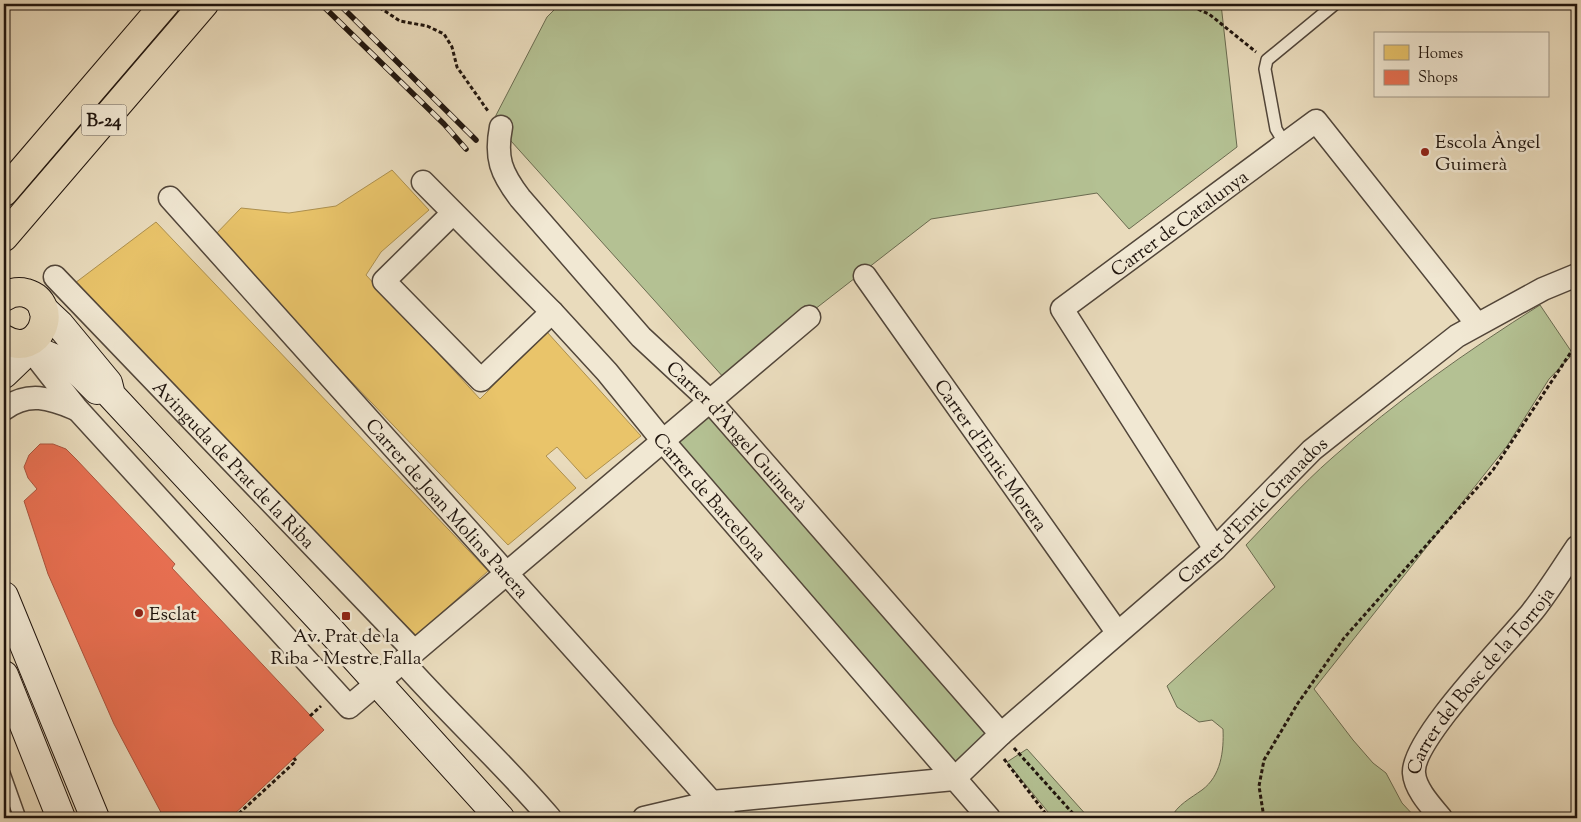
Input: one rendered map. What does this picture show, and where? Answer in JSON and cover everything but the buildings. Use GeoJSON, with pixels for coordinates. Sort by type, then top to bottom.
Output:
{"type":"FeatureCollection","features":[{"type":"Feature","properties":{"kind":"main road","name":"B-24"},"geometry":{"type":"LineString","coordinates":[[4,192],[165,4]]}},
{"type":"Feature","properties":{"kind":"main road","name":"B-24"},"geometry":{"type":"LineString","coordinates":[[4,236],[204,4]]}},
{"type":"Feature","properties":{"kind":"main road"},"geometry":{"type":"LineString","coordinates":[[8,290],[32,296],[60,326],[108,383],[111,395],[378,682],[427,739],[500,818]]}},
{"type":"Feature","properties":{"kind":"main road"},"geometry":{"type":"LineString","coordinates":[[4,374],[23,342],[44,323],[43,309]]}},
{"type":"Feature","properties":{"kind":"main road"},"geometry":{"type":"LineString","coordinates":[[23,342],[78,371],[99,392],[111,395]]}},
{"type":"Feature","properties":{"kind":"main road"},"geometry":{"type":"LineString","coordinates":[[4,596],[95,818]]}},
{"type":"Feature","properties":{"kind":"main road"},"geometry":{"type":"LineString","coordinates":[[4,675],[61,818]]}},
{"type":"Feature","properties":{"kind":"street","name":"Carrer de Catalunya"},"geometry":{"type":"LineString","coordinates":[[1215,549],[1062,309],[1316,121],[1477,324]]}},
{"type":"Feature","properties":{"kind":"street","name":"Carrer d'Àngel Guimerà"},"geometry":{"type":"LineString","coordinates":[[501,127],[497,146],[500,163],[508,182],[520,198],[641,338],[710,401],[997,738]]}},
{"type":"Feature","properties":{"kind":"street","name":"Carrer de Barcelona"},"geometry":{"type":"LineString","coordinates":[[423,182],[552,312],[606,372],[663,441],[988,818]]}},
{"type":"Feature","properties":{"kind":"street","name":"Carrer de Joan Molins Parera"},"geometry":{"type":"LineString","coordinates":[[170,198],[719,810]]}},
{"type":"Feature","properties":{"kind":"street"},"geometry":{"type":"LineString","coordinates":[[453,212],[384,281],[480,380],[552,312]]}},
{"type":"Feature","properties":{"kind":"street","name":"Carrer d'Enric Granados"},"geometry":{"type":"LineString","coordinates":[[954,779],[997,738],[1117,632],[1215,549],[1312,450],[1457,336],[1543,289],[1577,275]]}},
{"type":"Feature","properties":{"kind":"street","name":"Carrer d'Enric Morera"},"geometry":{"type":"LineString","coordinates":[[865,276],[1117,632]]}},
{"type":"Feature","properties":{"kind":"street","name":"Avinguda de Prat de la Riba"},"geometry":{"type":"LineString","coordinates":[[55,277],[408,656],[438,702],[513,774],[550,818]]}},
{"type":"Feature","properties":{"kind":"street"},"geometry":{"type":"LineString","coordinates":[[23,342],[77,409],[349,707],[809,318]]}},
{"type":"Feature","properties":{"kind":"street"},"geometry":{"type":"LineString","coordinates":[[4,409],[22,399],[36,396],[52,399],[77,409]]}},
{"type":"Feature","properties":{"kind":"street","name":"Carrer del Bosc de la Torroja"},"geometry":{"type":"LineString","coordinates":[[1441,818],[1422,793],[1414,773],[1418,754],[1431,731],[1533,611],[1577,547]]}},
{"type":"Feature","properties":{"kind":"street"},"geometry":{"type":"LineString","coordinates":[[644,818],[954,779]]}},
{"type":"Feature","properties":{"kind":"lane"},"geometry":{"type":"LineString","coordinates":[[1286,144],[1276,129],[1265,69],[1266,60],[1335,4]]}},
{"type":"Feature","properties":{"kind":"lane"},"geometry":{"type":"LineString","coordinates":[[4,773],[20,818]]}},
{"type":"Feature","properties":{"kind":"path"},"geometry":{"type":"LineString","coordinates":[[374,4],[400,20],[427,26],[444,34],[452,48],[457,67],[472,91],[501,127]]}},
{"type":"Feature","properties":{"kind":"path"},"geometry":{"type":"LineString","coordinates":[[1186,4],[1209,14],[1266,60]]}},
{"type":"Feature","properties":{"kind":"path"},"geometry":{"type":"LineString","coordinates":[[1264,818],[1259,786],[1264,760],[1298,703],[1344,638],[1493,470],[1577,342]]}},
{"type":"Feature","properties":{"kind":"path"},"geometry":{"type":"LineString","coordinates":[[997,738],[1049,818]]}},
{"type":"Feature","properties":{"kind":"path"},"geometry":{"type":"LineString","coordinates":[[997,738],[1077,818]]}},
{"type":"Feature","properties":{"kind":"path"},"geometry":{"type":"LineString","coordinates":[[234,818],[296,761],[294,758]]}},
{"type":"Feature","properties":{"kind":"green space"},"geometry":{"type":"Polygon","coordinates":[[[560,4],[1221,4],[1237,147],[1129,229],[1097,193],[931,219],[725,379],[493,121],[547,17],[560,4]]]}},
{"type":"Feature","properties":{"kind":"green space"},"geometry":{"type":"Polygon","coordinates":[[[1540,305],[1573,354],[1549,379],[1507,446],[1314,689],[1353,740],[1373,763],[1386,773],[1402,803],[1416,818],[1171,818],[1181,806],[1202,790],[1213,778],[1222,754],[1223,729],[1212,720],[1199,722],[1177,707],[1167,686],[1275,587],[1246,545],[1321,468],[1356,437],[1459,359],[1540,305]]]}},
{"type":"Feature","properties":{"kind":"green space"},"geometry":{"type":"Polygon","coordinates":[[[710,401],[990,739],[955,774],[663,441],[710,401]]]}},
{"type":"Feature","properties":{"kind":"green space"},"geometry":{"type":"Polygon","coordinates":[[[1027,749],[1089,818],[1053,818],[1007,762],[1027,749]]]}},
{"type":"Feature","properties":{"kind":"railway"},"geometry":{"type":"LineString","coordinates":[[321,4],[444,124],[466,149]]}},
{"type":"Feature","properties":{"kind":"railway"},"geometry":{"type":"LineString","coordinates":[[339,4],[476,140]]}},
{"type":"Feature","properties":{"kind":"place","name":"Escola Àngel Guimerà"},"geometry":{"type":"Point","coordinates":[1425,152]}},
{"type":"Feature","properties":{"kind":"place","name":"Esclat"},"geometry":{"type":"Point","coordinates":[139,613]}},
{"type":"Feature","properties":{"kind":"place","name":"Av. Prat de la Riba - Mestre Falla"},"geometry":{"type":"Point","coordinates":[346,616]}}]}
